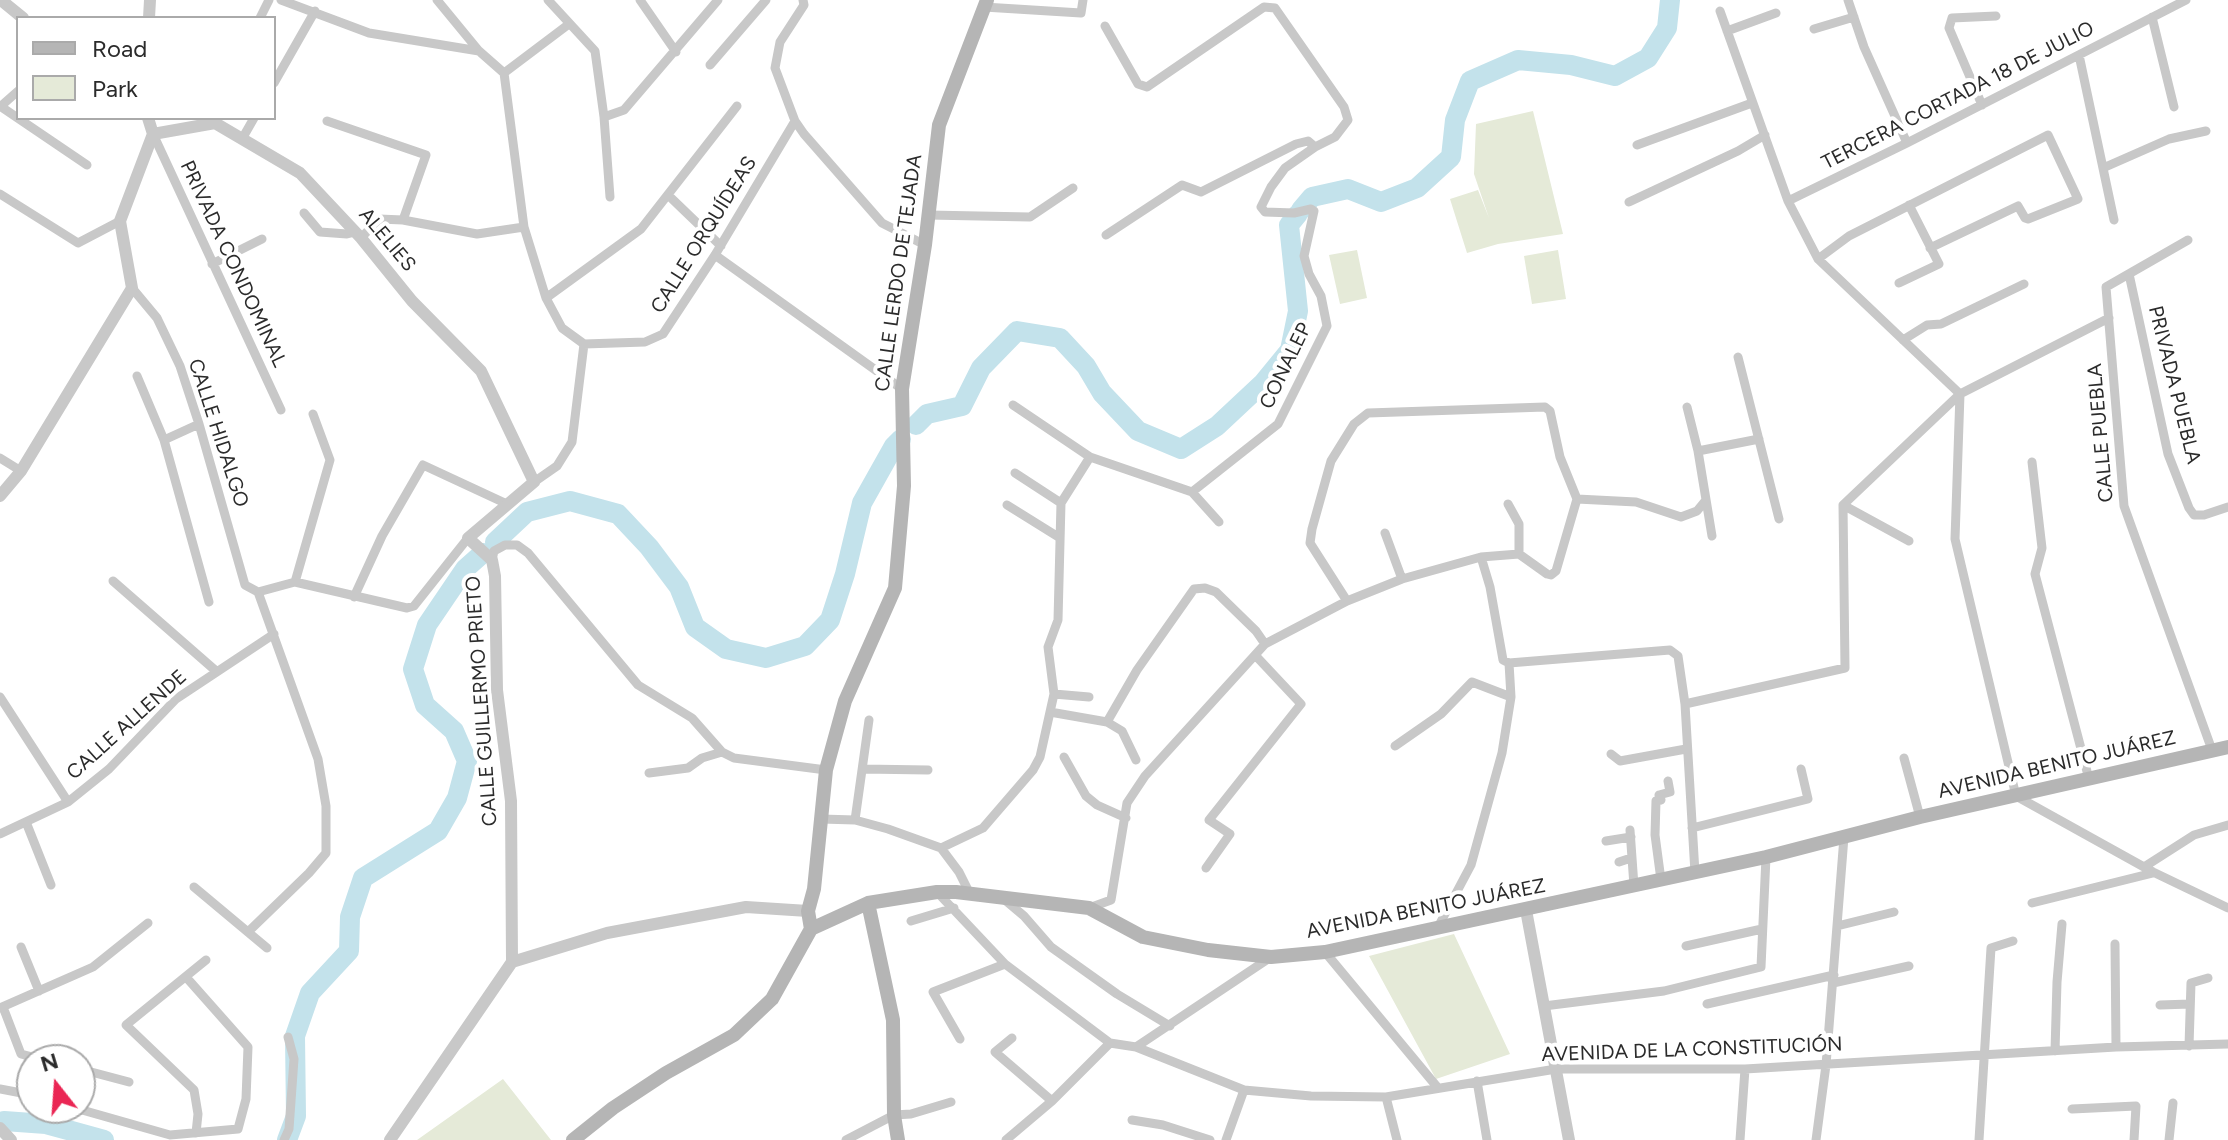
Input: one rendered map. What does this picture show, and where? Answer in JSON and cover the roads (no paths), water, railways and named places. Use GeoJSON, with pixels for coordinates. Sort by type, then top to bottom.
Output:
{"type":"FeatureCollection","features":[{"type":"Feature","properties":{"kind":"main road","name":"CALLE LERDO DE TEJADA"},"geometry":{"type":"LineString","coordinates":[[811,929],[808,911],[814,889],[826,770],[845,701],[895,588],[904,486],[902,389],[925,245],[939,125],[986,3]]}},
{"type":"Feature","properties":{"kind":"main road","name":"AVENIDA BENITO JUÁREZ"},"geometry":{"type":"LineString","coordinates":[[811,929],[868,903],[937,892],[1089,908],[1143,937],[1208,950],[1271,957],[1325,952],[1766,857],[1920,817],[2228,747]]}},
{"type":"Feature","properties":{"kind":"main road"},"geometry":{"type":"LineString","coordinates":[[868,903],[893,1020],[894,1115],[898,1140]]}},
{"type":"Feature","properties":{"kind":"main road"},"geometry":{"type":"LineString","coordinates":[[573,1140],[613,1108],[666,1073],[734,1035],[757,1016],[772,999],[811,929]]}},
{"type":"Feature","properties":{"kind":"street"},"geometry":{"type":"LineString","coordinates":[[1,0],[21,16]]}},
{"type":"Feature","properties":{"kind":"street"},"geometry":{"type":"LineString","coordinates":[[281,0],[369,33],[479,51]]}},
{"type":"Feature","properties":{"kind":"street"},"geometry":{"type":"LineString","coordinates":[[258,592],[295,582],[407,608],[414,606],[468,538],[557,466],[572,442],[584,344],[562,328],[546,298],[524,227],[504,73],[479,51],[437,0]]}},
{"type":"Feature","properties":{"kind":"street"},"geometry":{"type":"LineString","coordinates":[[548,0],[595,51],[610,197]]}},
{"type":"Feature","properties":{"kind":"street"},"geometry":{"type":"LineString","coordinates":[[640,0],[676,52]]}},
{"type":"Feature","properties":{"kind":"street"},"geometry":{"type":"LineString","coordinates":[[604,117],[624,110],[718,0]]}},
{"type":"Feature","properties":{"kind":"street"},"geometry":{"type":"LineString","coordinates":[[710,65],[766,0]]}},
{"type":"Feature","properties":{"kind":"street"},"geometry":{"type":"LineString","coordinates":[[803,0],[804,5],[780,42],[775,68],[795,121],[882,223],[925,245]]}},
{"type":"Feature","properties":{"kind":"street"},"geometry":{"type":"LineString","coordinates":[[986,3],[1081,13],[1083,0]]}},
{"type":"Feature","properties":{"kind":"street"},"geometry":{"type":"LineString","coordinates":[[1848,0],[1864,47],[1907,143]]}},
{"type":"Feature","properties":{"kind":"street","name":"TERCERA CORTADA 18 DE JULIO"},"geometry":{"type":"LineString","coordinates":[[1788,201],[2186,0]]}},
{"type":"Feature","properties":{"kind":"street","name":"CONALEP"},"geometry":{"type":"LineString","coordinates":[[1105,26],[1138,84],[1147,87],[1264,7],[1275,8],[1344,107],[1348,120],[1335,137],[1285,168],[1261,207],[1265,212],[1314,211],[1304,256],[1309,274],[1321,296],[1327,326],[1278,424],[1192,492]]}},
{"type":"Feature","properties":{"kind":"street"},"geometry":{"type":"LineString","coordinates":[[276,79],[315,11]]}},
{"type":"Feature","properties":{"kind":"street"},"geometry":{"type":"LineString","coordinates":[[1720,11],[1788,201],[1818,259],[1960,394],[1955,539],[2016,796],[2149,870],[2228,908]]}},
{"type":"Feature","properties":{"kind":"street"},"geometry":{"type":"LineString","coordinates":[[1727,31],[1776,13]]}},
{"type":"Feature","properties":{"kind":"street"},"geometry":{"type":"LineString","coordinates":[[1982,105],[1949,28],[1952,18],[1996,16]]}},
{"type":"Feature","properties":{"kind":"street"},"geometry":{"type":"LineString","coordinates":[[1814,29],[1854,17]]}},
{"type":"Feature","properties":{"kind":"street"},"geometry":{"type":"LineString","coordinates":[[2152,17],[2174,107]]}},
{"type":"Feature","properties":{"kind":"street"},"geometry":{"type":"LineString","coordinates":[[504,73],[569,24]]}},
{"type":"Feature","properties":{"kind":"street"},"geometry":{"type":"LineString","coordinates":[[2079,55],[2114,220]]}},
{"type":"Feature","properties":{"kind":"street"},"geometry":{"type":"LineString","coordinates":[[0,107],[16,93]]}},
{"type":"Feature","properties":{"kind":"street"},"geometry":{"type":"LineString","coordinates":[[1637,145],[1752,103]]}},
{"type":"Feature","properties":{"kind":"street"},"geometry":{"type":"LineString","coordinates":[[546,298],[641,229],[737,106]]}},
{"type":"Feature","properties":{"kind":"street"},"geometry":{"type":"LineString","coordinates":[[20,120],[87,165]]}},
{"type":"Feature","properties":{"kind":"street"},"geometry":{"type":"LineString","coordinates":[[0,496],[21,471],[132,288],[120,221],[153,134],[149,120]]}},
{"type":"Feature","properties":{"kind":"street"},"geometry":{"type":"LineString","coordinates":[[242,139],[253,120]]}},
{"type":"Feature","properties":{"kind":"street"},"geometry":{"type":"LineString","coordinates":[[327,121],[426,155],[403,220]]}},
{"type":"Feature","properties":{"kind":"street","name":"CALLE ORQUÍDEAS"},"geometry":{"type":"LineString","coordinates":[[584,344],[645,342],[663,334],[718,251],[795,121]]}},
{"type":"Feature","properties":{"kind":"street","name":"ALELIES"},"geometry":{"type":"LineString","coordinates":[[153,134],[184,124],[215,123],[300,173],[358,235],[412,301],[481,371],[534,482]]}},
{"type":"Feature","properties":{"kind":"street"},"geometry":{"type":"LineString","coordinates":[[2103,168],[2169,139],[2206,131]]}},
{"type":"Feature","properties":{"kind":"street","name":"PRIVADA CONDOMINAL"},"geometry":{"type":"LineString","coordinates":[[153,134],[281,410]]}},
{"type":"Feature","properties":{"kind":"street"},"geometry":{"type":"LineString","coordinates":[[1629,202],[1738,151],[1765,135]]}},
{"type":"Feature","properties":{"kind":"street"},"geometry":{"type":"LineString","coordinates":[[1818,259],[1849,236],[2048,135],[2078,199],[2028,219],[2018,206],[1930,248]]}},
{"type":"Feature","properties":{"kind":"street"},"geometry":{"type":"LineString","coordinates":[[1106,235],[1182,185],[1201,192],[1296,144],[1308,141],[1315,147]]}},
{"type":"Feature","properties":{"kind":"street"},"geometry":{"type":"LineString","coordinates":[[928,215],[1030,217],[1073,188]]}},
{"type":"Feature","properties":{"kind":"street"},"geometry":{"type":"LineString","coordinates":[[0,194],[78,243],[120,221]]}},
{"type":"Feature","properties":{"kind":"street"},"geometry":{"type":"LineString","coordinates":[[668,195],[718,251],[902,389]]}},
{"type":"Feature","properties":{"kind":"street"},"geometry":{"type":"LineString","coordinates":[[1899,283],[1939,264],[1909,205]]}},
{"type":"Feature","properties":{"kind":"street"},"geometry":{"type":"LineString","coordinates":[[304,213],[320,232],[358,235],[379,219],[403,220],[477,234],[524,227]]}},
{"type":"Feature","properties":{"kind":"street"},"geometry":{"type":"LineString","coordinates":[[212,264],[262,239]]}},
{"type":"Feature","properties":{"kind":"street","name":"CALLE PUEBLA"},"geometry":{"type":"LineString","coordinates":[[2188,240],[2106,287],[2124,506],[2212,750]]}},
{"type":"Feature","properties":{"kind":"street","name":"PRIVADA PUEBLA"},"geometry":{"type":"LineString","coordinates":[[2129,274],[2168,454],[2189,508],[2194,515],[2204,515],[2228,507]]}},
{"type":"Feature","properties":{"kind":"street"},"geometry":{"type":"LineString","coordinates":[[1903,340],[1927,325],[1941,324],[2024,284]]}},
{"type":"Feature","properties":{"kind":"street","name":"CALLE HIDALGO"},"geometry":{"type":"LineString","coordinates":[[132,288],[157,318],[180,366],[245,585],[258,592],[318,759],[326,806],[326,853],[249,931]]}},
{"type":"Feature","properties":{"kind":"street"},"geometry":{"type":"LineString","coordinates":[[1685,704],[1845,668],[1843,505],[1960,394],[2109,318]]}},
{"type":"Feature","properties":{"kind":"street"},"geometry":{"type":"LineString","coordinates":[[1738,357],[1779,519]]}},
{"type":"Feature","properties":{"kind":"street"},"geometry":{"type":"LineString","coordinates":[[137,376],[164,440],[209,602]]}},
{"type":"Feature","properties":{"kind":"street"},"geometry":{"type":"LineString","coordinates":[[1013,405],[1090,457],[1192,492],[1219,522]]}},
{"type":"Feature","properties":{"kind":"street"},"geometry":{"type":"LineString","coordinates":[[1089,908],[1111,900],[1127,803],[1145,776],[1265,644],[1347,601],[1402,579],[1481,557],[1519,554],[1547,574],[1556,571],[1577,499],[1560,457],[1550,411],[1545,407],[1368,413],[1354,424],[1331,461],[1310,543],[1347,601]]}},
{"type":"Feature","properties":{"kind":"street"},"geometry":{"type":"LineString","coordinates":[[1687,407],[1698,451],[1712,536]]}},
{"type":"Feature","properties":{"kind":"street"},"geometry":{"type":"LineString","coordinates":[[295,582],[330,460],[313,414]]}},
{"type":"Feature","properties":{"kind":"street"},"geometry":{"type":"LineString","coordinates":[[164,440],[199,424]]}},
{"type":"Feature","properties":{"kind":"street"},"geometry":{"type":"LineString","coordinates":[[1698,451],[1759,439]]}},
{"type":"Feature","properties":{"kind":"street"},"geometry":{"type":"LineString","coordinates":[[941,848],[983,828],[1033,770],[1040,757],[1054,694],[1048,647],[1058,620],[1061,503],[1090,457]]}},
{"type":"Feature","properties":{"kind":"street"},"geometry":{"type":"LineString","coordinates":[[0,458],[21,471]]}},
{"type":"Feature","properties":{"kind":"street"},"geometry":{"type":"LineString","coordinates":[[2032,462],[2042,548],[2035,574],[2089,779]]}},
{"type":"Feature","properties":{"kind":"street"},"geometry":{"type":"LineString","coordinates":[[354,597],[382,536],[423,465],[507,504]]}},
{"type":"Feature","properties":{"kind":"street"},"geometry":{"type":"LineString","coordinates":[[1015,473],[1061,503]]}},
{"type":"Feature","properties":{"kind":"street"},"geometry":{"type":"LineString","coordinates":[[1577,499],[1636,502],[1681,517],[1697,511],[1706,500]]}},
{"type":"Feature","properties":{"kind":"street"},"geometry":{"type":"LineString","coordinates":[[1508,504],[1519,524],[1519,554]]}},
{"type":"Feature","properties":{"kind":"street"},"geometry":{"type":"LineString","coordinates":[[1007,505],[1060,538]]}},
{"type":"Feature","properties":{"kind":"street"},"geometry":{"type":"LineString","coordinates":[[1843,505],[1909,541]]}},
{"type":"Feature","properties":{"kind":"street"},"geometry":{"type":"LineString","coordinates":[[1385,533],[1402,579]]}},
{"type":"Feature","properties":{"kind":"street"},"geometry":{"type":"LineString","coordinates":[[468,538],[492,560]]}},
{"type":"Feature","properties":{"kind":"street","name":"CALLE GUILLERMO PRIETO"},"geometry":{"type":"LineString","coordinates":[[512,962],[511,801],[497,690],[494,551],[505,545],[517,545],[528,553],[638,685],[692,718],[722,752]]}},
{"type":"Feature","properties":{"kind":"street"},"geometry":{"type":"LineString","coordinates":[[1481,557],[1490,587],[1503,660],[1509,663],[1670,650],[1678,656],[1685,704],[1695,873]]}},
{"type":"Feature","properties":{"kind":"street"},"geometry":{"type":"LineString","coordinates":[[113,581],[216,671]]}},
{"type":"Feature","properties":{"kind":"street"},"geometry":{"type":"LineString","coordinates":[[1107,722],[1137,670],[1194,589],[1205,588],[1216,592],[1265,644]]}},
{"type":"Feature","properties":{"kind":"street","name":"CALLE ALLENDE"},"geometry":{"type":"LineString","coordinates":[[1,830],[68,802],[109,769],[176,699],[274,634]]}},
{"type":"Feature","properties":{"kind":"street"},"geometry":{"type":"LineString","coordinates":[[1206,868],[1230,834],[1209,820],[1301,704],[1255,655]]}},
{"type":"Feature","properties":{"kind":"street"},"geometry":{"type":"LineString","coordinates":[[1437,929],[1471,865],[1502,753],[1511,697],[1509,663]]}},
{"type":"Feature","properties":{"kind":"street"},"geometry":{"type":"LineString","coordinates":[[1395,746],[1441,714],[1472,682],[1511,697]]}},
{"type":"Feature","properties":{"kind":"street"},"geometry":{"type":"LineString","coordinates":[[1054,694],[1089,697]]}},
{"type":"Feature","properties":{"kind":"street"},"geometry":{"type":"LineString","coordinates":[[0,697],[68,802]]}},
{"type":"Feature","properties":{"kind":"street"},"geometry":{"type":"LineString","coordinates":[[1050,712],[1107,722],[1122,731],[1136,760]]}},
{"type":"Feature","properties":{"kind":"street"},"geometry":{"type":"LineString","coordinates":[[855,820],[869,720]]}},
{"type":"Feature","properties":{"kind":"street"},"geometry":{"type":"LineString","coordinates":[[1611,754],[1620,761],[1686,749]]}},
{"type":"Feature","properties":{"kind":"street"},"geometry":{"type":"LineString","coordinates":[[649,773],[688,768],[702,758],[722,752],[734,758],[826,770]]}},
{"type":"Feature","properties":{"kind":"street"},"geometry":{"type":"LineString","coordinates":[[1064,757],[1086,796],[1097,805],[1126,818]]}},
{"type":"Feature","properties":{"kind":"street"},"geometry":{"type":"LineString","coordinates":[[1904,758],[1920,817]]}},
{"type":"Feature","properties":{"kind":"street"},"geometry":{"type":"LineString","coordinates":[[863,769],[928,770]]}},
{"type":"Feature","properties":{"kind":"street"},"geometry":{"type":"LineString","coordinates":[[1692,828],[1808,799],[1801,769]]}},
{"type":"Feature","properties":{"kind":"street"},"geometry":{"type":"LineString","coordinates":[[1661,880],[1655,835],[1656,801],[1661,800],[1659,795],[1670,792],[1668,781]]}},
{"type":"Feature","properties":{"kind":"street"},"geometry":{"type":"LineString","coordinates":[[821,819],[855,820],[941,848],[959,872],[970,894]]}},
{"type":"Feature","properties":{"kind":"street"},"geometry":{"type":"LineString","coordinates":[[26,822],[51,885]]}},
{"type":"Feature","properties":{"kind":"street"},"geometry":{"type":"LineString","coordinates":[[2032,903],[2149,870],[2194,835],[2228,825]]}},
{"type":"Feature","properties":{"kind":"street"},"geometry":{"type":"LineString","coordinates":[[1606,841],[1630,833],[1634,886]]}},
{"type":"Feature","properties":{"kind":"street"},"geometry":{"type":"LineString","coordinates":[[1816,1140],[1826,1065],[1844,837]]}},
{"type":"Feature","properties":{"kind":"street"},"geometry":{"type":"LineString","coordinates":[[1544,1006],[1664,991],[1761,967],[1766,857]]}},
{"type":"Feature","properties":{"kind":"street"},"geometry":{"type":"LineString","coordinates":[[1619,862],[1631,858]]}},
{"type":"Feature","properties":{"kind":"street"},"geometry":{"type":"LineString","coordinates":[[194,887],[267,948]]}},
{"type":"Feature","properties":{"kind":"street","name":"AVENIDA DE LA CONSTITUCIÓN"},"geometry":{"type":"LineString","coordinates":[[937,892],[1005,964],[1110,1043],[1136,1047],[1244,1090],[1311,1096],[1386,1097],[1556,1069],[1745,1069],[2116,1047],[2228,1044]]}},
{"type":"Feature","properties":{"kind":"street"},"geometry":{"type":"LineString","coordinates":[[1002,898],[1024,916],[1051,947],[1117,994],[1170,1026]]}},
{"type":"Feature","properties":{"kind":"street"},"geometry":{"type":"LineString","coordinates":[[390,1140],[512,962],[607,933],[746,907],[808,911]]}},
{"type":"Feature","properties":{"kind":"street"},"geometry":{"type":"LineString","coordinates":[[911,921],[954,908]]}},
{"type":"Feature","properties":{"kind":"street"},"geometry":{"type":"LineString","coordinates":[[1526,910],[1569,1140]]}},
{"type":"Feature","properties":{"kind":"street"},"geometry":{"type":"LineString","coordinates":[[1837,926],[1894,912]]}},
{"type":"Feature","properties":{"kind":"street"},"geometry":{"type":"LineString","coordinates":[[17,1044],[1,1007],[93,967],[148,923]]}},
{"type":"Feature","properties":{"kind":"street"},"geometry":{"type":"LineString","coordinates":[[2055,1051],[2062,924]]}},
{"type":"Feature","properties":{"kind":"street"},"geometry":{"type":"LineString","coordinates":[[1686,946],[1762,929]]}},
{"type":"Feature","properties":{"kind":"street"},"geometry":{"type":"LineString","coordinates":[[1979,1140],[1991,948],[2013,941]]}},
{"type":"Feature","properties":{"kind":"street"},"geometry":{"type":"LineString","coordinates":[[2115,944],[2116,1047]]}},
{"type":"Feature","properties":{"kind":"street"},"geometry":{"type":"LineString","coordinates":[[21,947],[39,991]]}},
{"type":"Feature","properties":{"kind":"street"},"geometry":{"type":"LineString","coordinates":[[1325,952],[1438,1088]]}},
{"type":"Feature","properties":{"kind":"street"},"geometry":{"type":"LineString","coordinates":[[1136,1047],[1271,957]]}},
{"type":"Feature","properties":{"kind":"street"},"geometry":{"type":"LineString","coordinates":[[196,1133],[198,1114],[194,1090],[126,1025],[206,960]]}},
{"type":"Feature","properties":{"kind":"street"},"geometry":{"type":"LineString","coordinates":[[960,1039],[933,992],[1005,964]]}},
{"type":"Feature","properties":{"kind":"street"},"geometry":{"type":"LineString","coordinates":[[1707,1004],[1909,966]]}},
{"type":"Feature","properties":{"kind":"street"},"geometry":{"type":"LineString","coordinates":[[96,1114],[170,1135],[238,1129],[246,1099],[248,1047],[186,977]]}},
{"type":"Feature","properties":{"kind":"street"},"geometry":{"type":"LineString","coordinates":[[2189,1046],[2191,983],[2208,978]]}},
{"type":"Feature","properties":{"kind":"street"},"geometry":{"type":"LineString","coordinates":[[2160,1005],[2190,1004]]}},
{"type":"Feature","properties":{"kind":"street"},"geometry":{"type":"LineString","coordinates":[[284,1140],[289,1129],[294,1059],[288,1037]]}},
{"type":"Feature","properties":{"kind":"street"},"geometry":{"type":"LineString","coordinates":[[1012,1038],[995,1052],[1052,1101]]}},
{"type":"Feature","properties":{"kind":"street"},"geometry":{"type":"LineString","coordinates":[[1006,1140],[1052,1101],[1110,1043]]}},
{"type":"Feature","properties":{"kind":"street"},"geometry":{"type":"LineString","coordinates":[[1740,1140],[1745,1069]]}},
{"type":"Feature","properties":{"kind":"street"},"geometry":{"type":"LineString","coordinates":[[96,1073],[129,1082]]}},
{"type":"Feature","properties":{"kind":"street"},"geometry":{"type":"LineString","coordinates":[[1477,1081],[1487,1140]]}},
{"type":"Feature","properties":{"kind":"street"},"geometry":{"type":"LineString","coordinates":[[1226,1140],[1244,1090]]}},
{"type":"Feature","properties":{"kind":"street"},"geometry":{"type":"LineString","coordinates":[[1386,1097],[1397,1140]]}},
{"type":"Feature","properties":{"kind":"street"},"geometry":{"type":"LineString","coordinates":[[846,1140],[894,1115],[911,1114],[951,1102]]}},
{"type":"Feature","properties":{"kind":"street"},"geometry":{"type":"LineString","coordinates":[[2169,1140],[2173,1103]]}},
{"type":"Feature","properties":{"kind":"street"},"geometry":{"type":"LineString","coordinates":[[2072,1109],[2136,1106],[2134,1140]]}},
{"type":"Feature","properties":{"kind":"street"},"geometry":{"type":"LineString","coordinates":[[1132,1120],[1163,1125],[1210,1140]]}},
{"type":"Feature","properties":{"kind":"street"},"geometry":{"type":"LineString","coordinates":[[0,1128],[11,1140]]}},
{"type":"Feature","properties":{"kind":"waterway"},"geometry":{"type":"LineString","coordinates":[[1301,210],[1312,197],[1348,189],[1381,202],[1417,188],[1451,157],[1455,120],[1470,81],[1518,60],[1571,65],[1615,76],[1648,58],[1667,28],[1670,0]]}},
{"type":"Feature","properties":{"kind":"waterway"},"geometry":{"type":"LineString","coordinates":[[916,425],[927,414],[962,406],[981,368],[1017,331],[1060,338],[1086,366],[1102,393],[1138,431],[1181,449],[1217,426],[1263,383],[1290,350],[1298,311],[1289,225],[1298,214]]}},
{"type":"Feature","properties":{"kind":"waterway"},"geometry":{"type":"LineString","coordinates":[[495,542],[527,512],[570,501],[618,514],[649,547],[679,587],[695,627],[726,649],[766,658],[805,646],[830,620],[862,503],[901,439]]}},
{"type":"Feature","properties":{"kind":"waterway"},"geometry":{"type":"LineString","coordinates":[[287,1140],[296,1116],[295,1036],[310,993],[349,951],[350,917],[363,878],[438,831],[457,798],[467,761],[454,731],[425,705],[413,669],[427,625],[465,569],[483,553]]}},
{"type":"Feature","properties":{"kind":"waterway"},"geometry":{"type":"LineString","coordinates":[[4,1121],[46,1124],[104,1140]]}}]}
